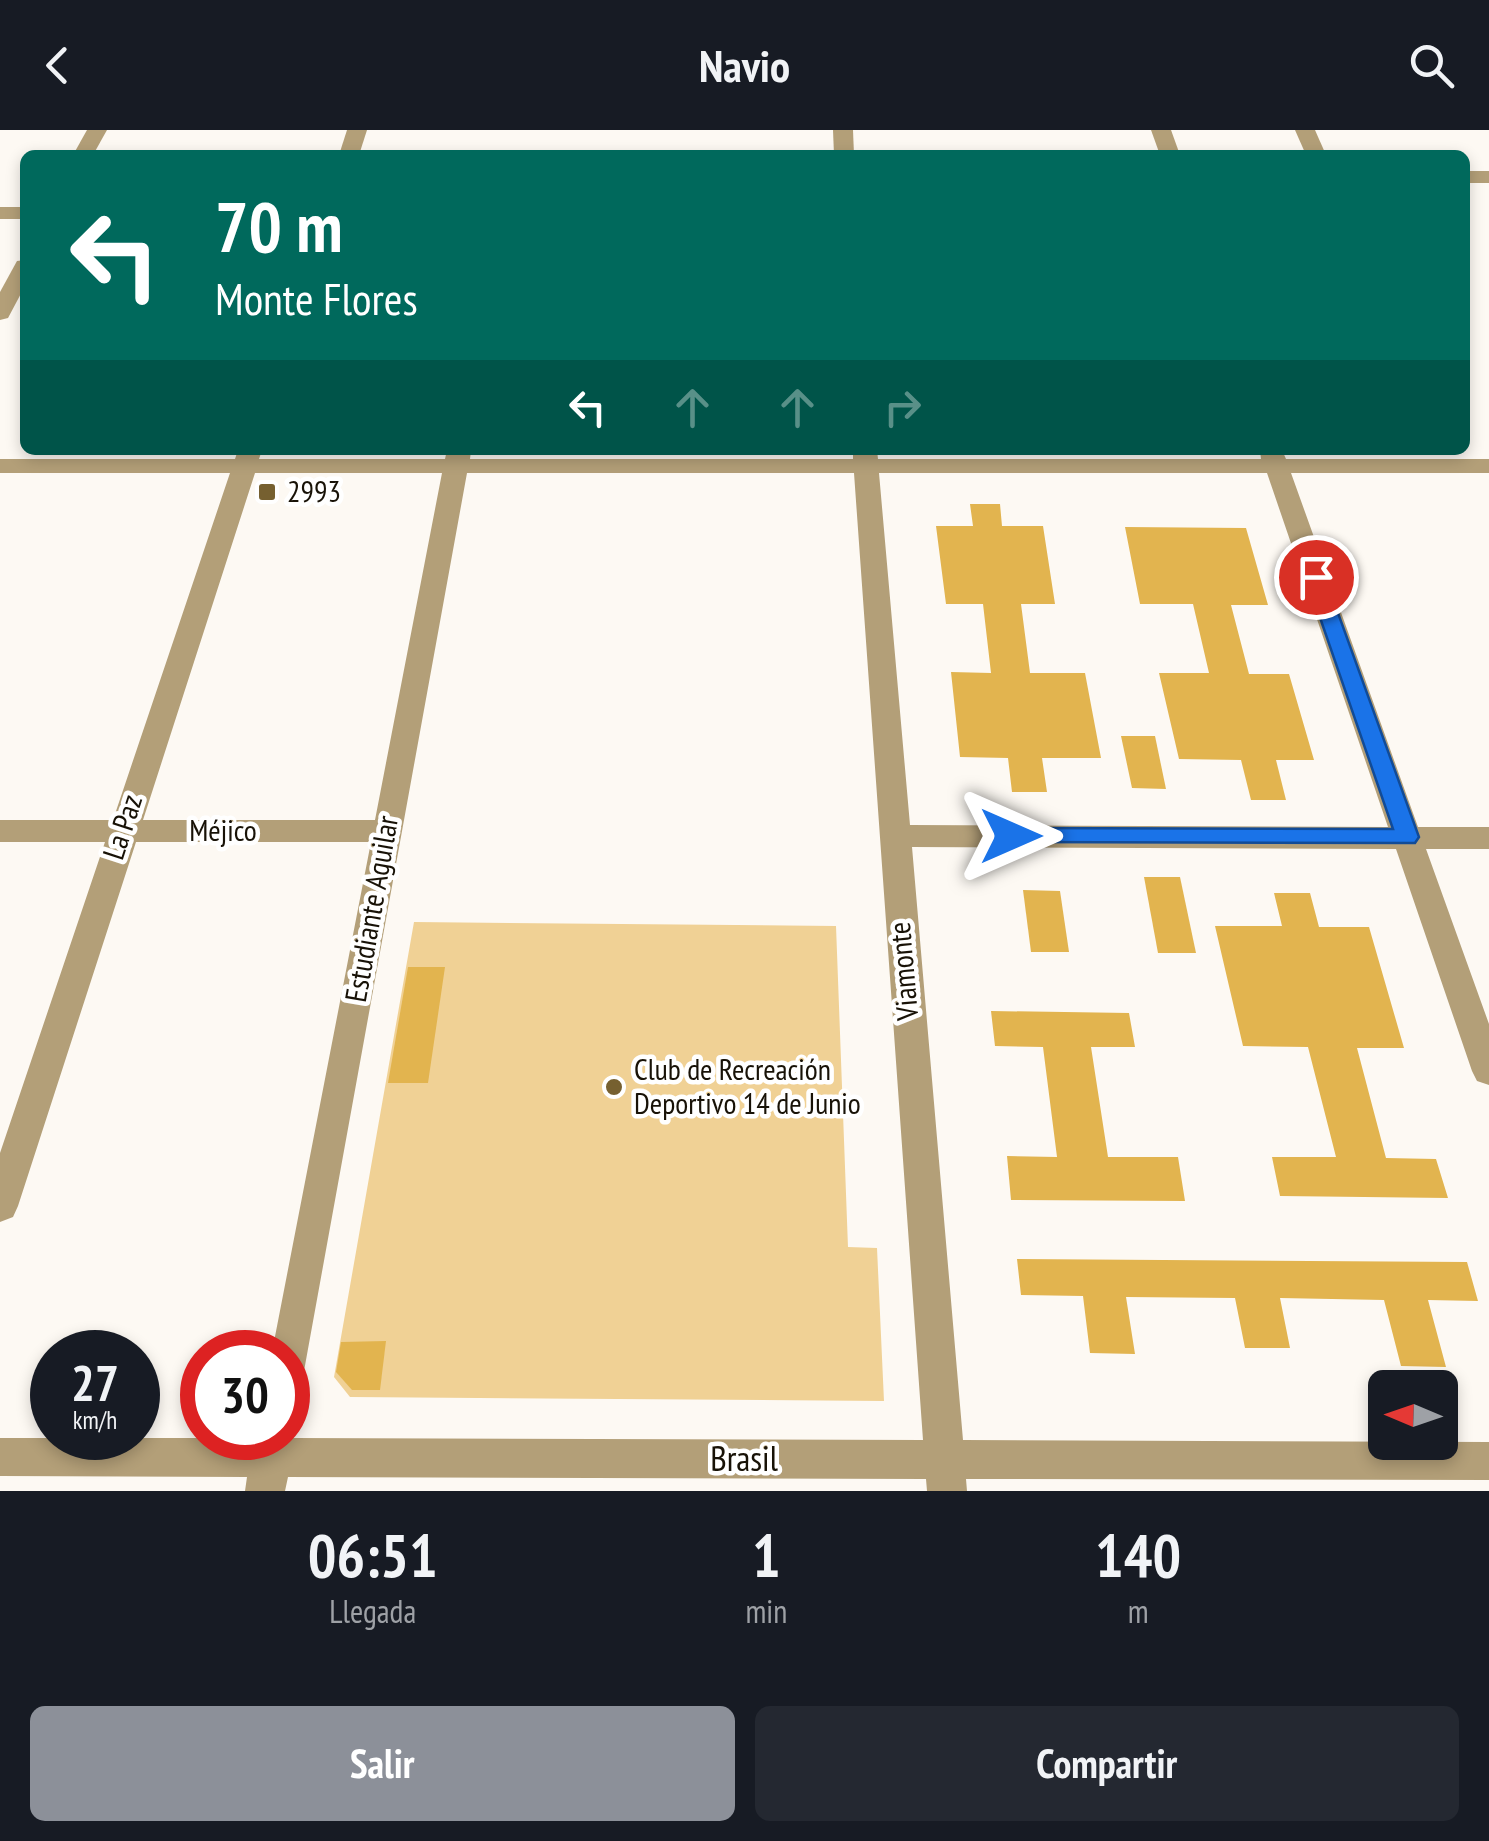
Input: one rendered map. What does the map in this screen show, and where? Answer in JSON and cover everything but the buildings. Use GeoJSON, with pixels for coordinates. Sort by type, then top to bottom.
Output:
{"type":"FeatureCollection","features":[{"type":"Feature","properties":{"kind":"street"},"geometry":{"type":"LineString","coordinates":[[0,313],[20,275]]}},
{"type":"Feature","properties":{"kind":"street"},"geometry":{"type":"LineString","coordinates":[[0,466],[248,458],[1274,458],[1489,466]]}},
{"type":"Feature","properties":{"kind":"street","name":"La Paz"},"geometry":{"type":"LineString","coordinates":[[0,1206],[248,458]]}},
{"type":"Feature","properties":{"kind":"street","name":"Estudiante Aguilar"},"geometry":{"type":"LineString","coordinates":[[295,1330],[457,458]]}},
{"type":"Feature","properties":{"kind":"street","name":"Viamonte"},"geometry":{"type":"LineString","coordinates":[[866,458],[892,836],[946,1476]]}},
{"type":"Feature","properties":{"kind":"street"},"geometry":{"type":"LineString","coordinates":[[1274,458],[1489,1071]]}},
{"type":"Feature","properties":{"kind":"street","name":"Méjico"},"geometry":{"type":"LineString","coordinates":[[0,831],[387,832]]}},
{"type":"Feature","properties":{"kind":"street"},"geometry":{"type":"LineString","coordinates":[[892,836],[1489,838]]}},
{"type":"Feature","properties":{"kind":"street","name":"Brasil"},"geometry":{"type":"LineString","coordinates":[[0,1457],[946,1476],[1489,1461]]}},
{"type":"Feature","properties":{"kind":"shaded area","name":"Club de Recreación Deportivo 14 de Junio"},"geometry":{"type":"Polygon","coordinates":[[[414,922],[836,926],[848,1247],[877,1248],[884,1401],[350,1397],[334,1377],[414,922]]]}},
{"type":"Feature","properties":{"kind":"place","name":"2993"},"geometry":{"type":"Point","coordinates":[267,492]}},
{"type":"Feature","properties":{"kind":"place","name":"Club de Recreación Deportivo 14 de Junio"},"geometry":{"type":"Point","coordinates":[614,1087]}},
{"type":"Feature","properties":{"kind":"route"},"geometry":{"type":"LineString","coordinates":[[1011,836],[1407,837],[1316,577]]}}]}
